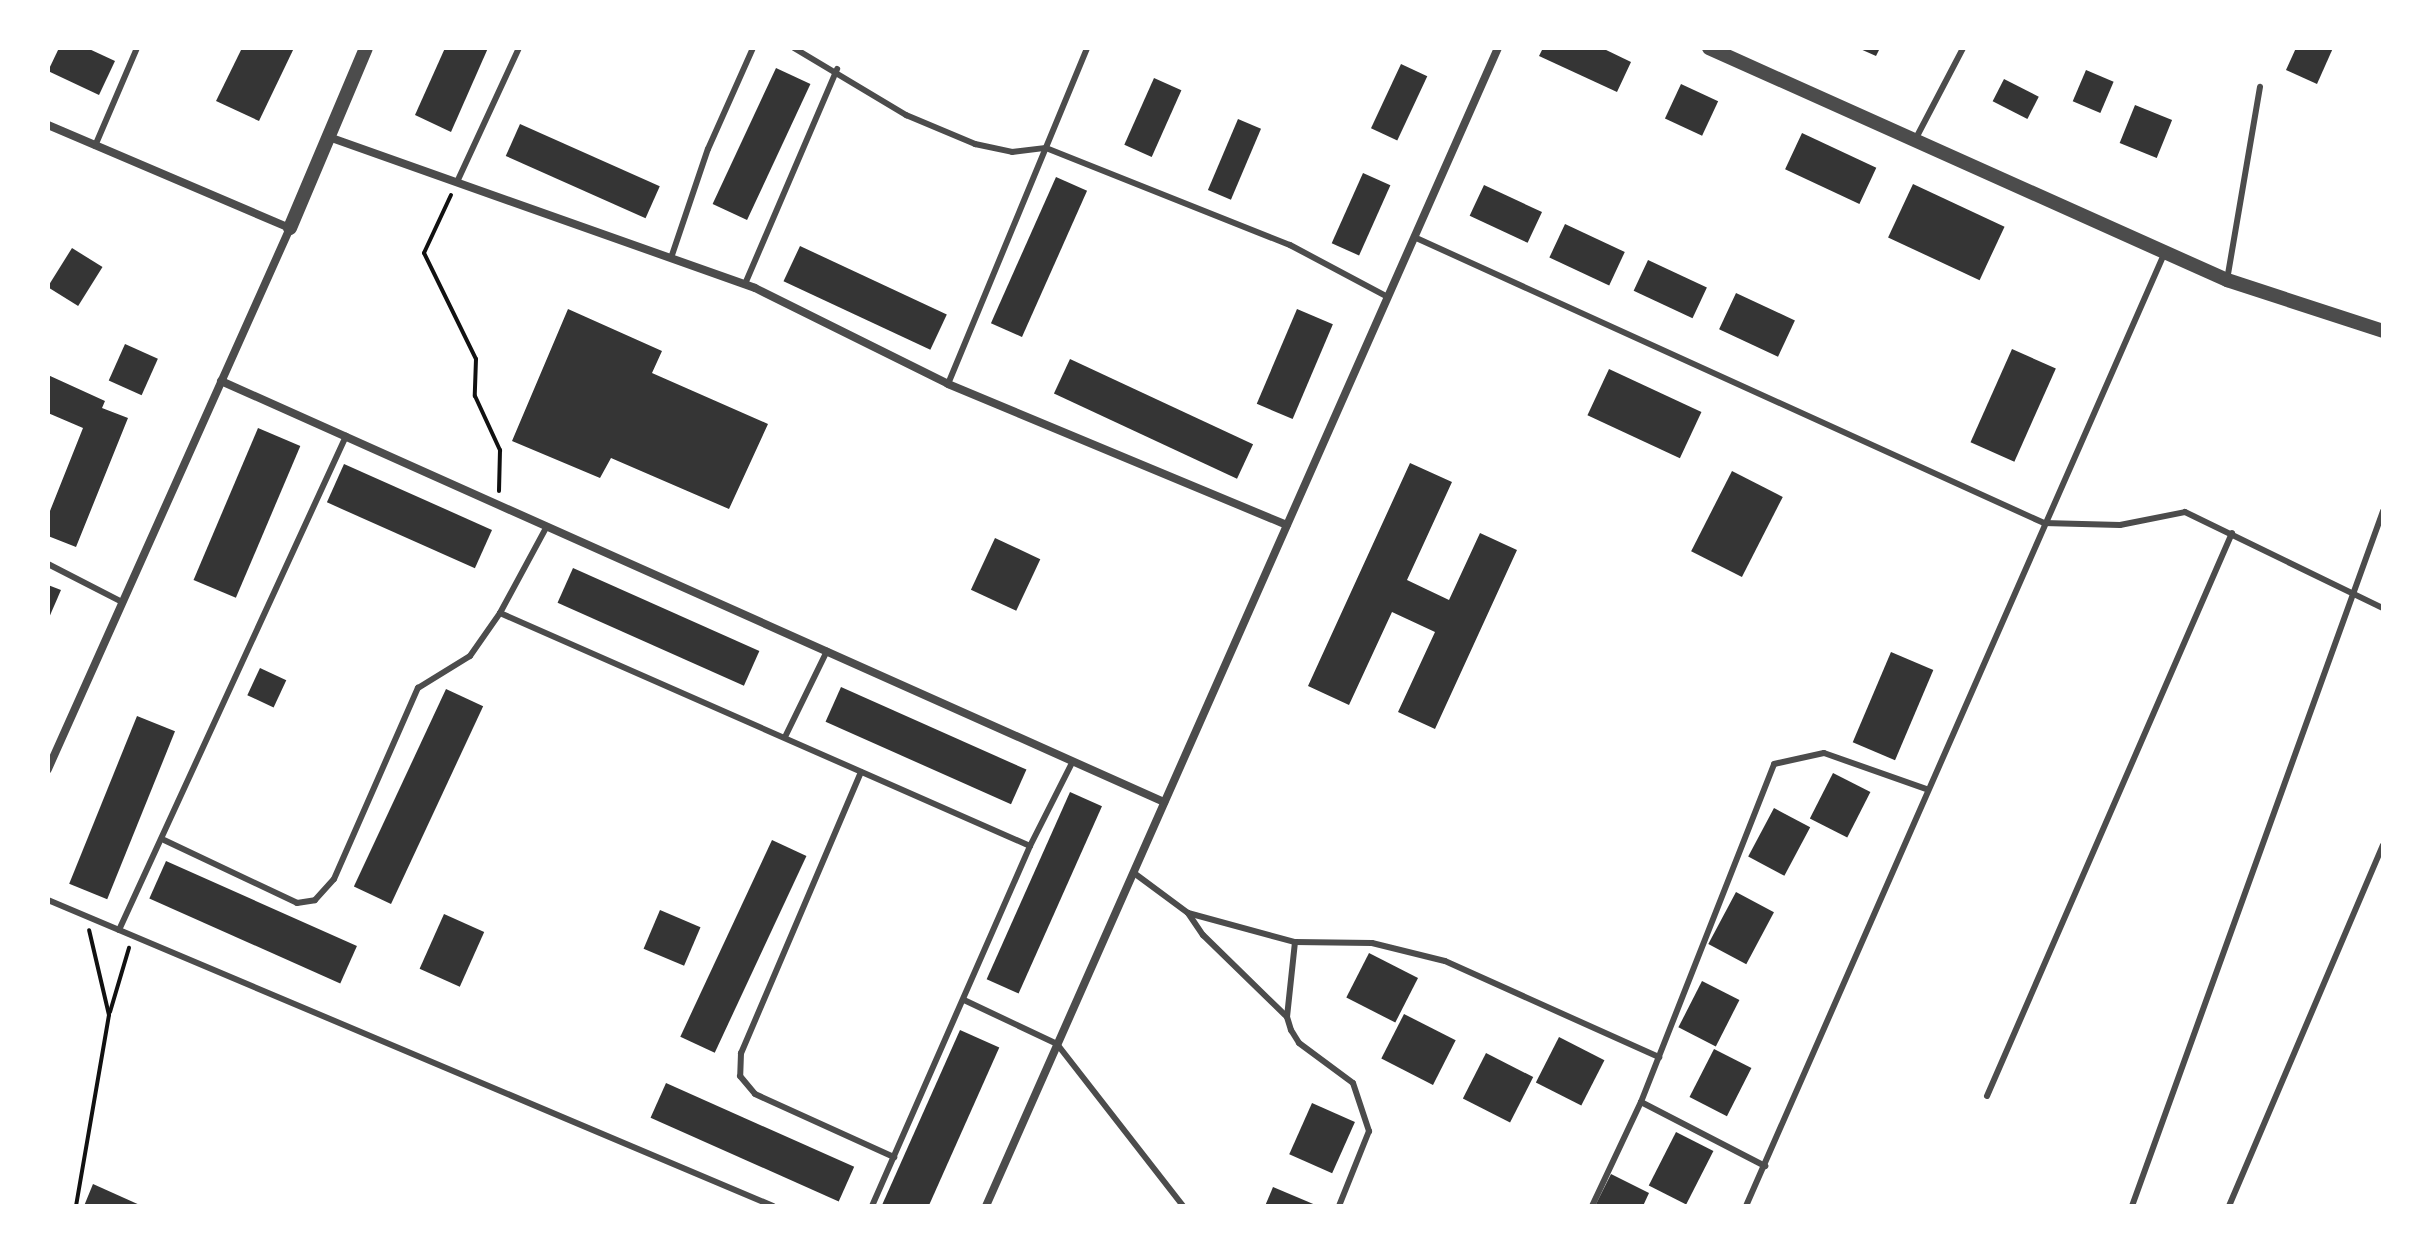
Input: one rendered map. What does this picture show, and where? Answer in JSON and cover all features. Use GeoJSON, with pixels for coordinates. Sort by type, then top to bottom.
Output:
{"type":"FeatureCollection","features":[{"type":"Feature","properties":{"kind":"street"},"geometry":{"type":"LineString","coordinates":[[48,769],[290,228],[326,136],[366,48]]}},
{"type":"Feature","properties":{"kind":"street"},"geometry":{"type":"LineString","coordinates":[[986,1206],[1498,48]]}},
{"type":"Feature","properties":{"kind":"street"},"geometry":{"type":"LineString","coordinates":[[1709,48],[2227,280],[2383,331]]}},
{"type":"Feature","properties":{"kind":"street"},"geometry":{"type":"LineString","coordinates":[[48,125],[290,228]]}},
{"type":"Feature","properties":{"kind":"street"},"geometry":{"type":"LineString","coordinates":[[326,136],[745,284],[948,384],[1287,525]]}},
{"type":"Feature","properties":{"kind":"street"},"geometry":{"type":"LineString","coordinates":[[221,381],[498,501],[547,526],[1164,802]]}},
{"type":"Feature","properties":{"kind":"lane"},"geometry":{"type":"LineString","coordinates":[[95,146],[137,48]]}},
{"type":"Feature","properties":{"kind":"lane"},"geometry":{"type":"LineString","coordinates":[[457,182],[519,48]]}},
{"type":"Feature","properties":{"kind":"lane"},"geometry":{"type":"LineString","coordinates":[[671,258],[708,149],[753,48]]}},
{"type":"Feature","properties":{"kind":"lane"},"geometry":{"type":"LineString","coordinates":[[794,48],[837,69],[906,115],[975,144],[1012,152],[1046,148],[1290,245],[1388,297]]}},
{"type":"Feature","properties":{"kind":"lane"},"geometry":{"type":"LineString","coordinates":[[812,57],[817,48]]}},
{"type":"Feature","properties":{"kind":"lane"},"geometry":{"type":"LineString","coordinates":[[948,384],[1087,48]]}},
{"type":"Feature","properties":{"kind":"lane"},"geometry":{"type":"LineString","coordinates":[[1915,140],[1963,48]]}},
{"type":"Feature","properties":{"kind":"lane"},"geometry":{"type":"LineString","coordinates":[[745,284],[837,69]]}},
{"type":"Feature","properties":{"kind":"lane"},"geometry":{"type":"LineString","coordinates":[[2227,280],[2260,87]]}},
{"type":"Feature","properties":{"kind":"lane"},"geometry":{"type":"LineString","coordinates":[[1414,237],[2044,523],[2120,525],[2185,512],[2383,608]]}},
{"type":"Feature","properties":{"kind":"lane"},"geometry":{"type":"LineString","coordinates":[[1746,1206],[1926,789],[2165,252]]}},
{"type":"Feature","properties":{"kind":"lane"},"geometry":{"type":"LineString","coordinates":[[119,930],[164,840],[346,436]]}},
{"type":"Feature","properties":{"kind":"lane"},"geometry":{"type":"LineString","coordinates":[[2132,1206],[2383,511]]}},
{"type":"Feature","properties":{"kind":"lane"},"geometry":{"type":"LineString","coordinates":[[164,840],[297,903],[315,900],[334,879],[418,688],[470,656],[500,613],[547,526]]}},
{"type":"Feature","properties":{"kind":"lane"},"geometry":{"type":"LineString","coordinates":[[1987,1096],[2232,533]]}},
{"type":"Feature","properties":{"kind":"lane"},"geometry":{"type":"LineString","coordinates":[[48,564],[122,602]]}},
{"type":"Feature","properties":{"kind":"lane"},"geometry":{"type":"LineString","coordinates":[[500,613],[1030,846]]}},
{"type":"Feature","properties":{"kind":"lane"},"geometry":{"type":"LineString","coordinates":[[785,737],[827,651]]}},
{"type":"Feature","properties":{"kind":"lane"},"geometry":{"type":"LineString","coordinates":[[1592,1206],[1641,1102],[1774,764],[1824,753],[1926,789]]}},
{"type":"Feature","properties":{"kind":"lane"},"geometry":{"type":"LineString","coordinates":[[872,1206],[1030,846],[1073,761]]}},
{"type":"Feature","properties":{"kind":"lane"},"geometry":{"type":"LineString","coordinates":[[861,772],[741,1053],[740,1076],[755,1094],[894,1157]]}},
{"type":"Feature","properties":{"kind":"lane"},"geometry":{"type":"LineString","coordinates":[[2229,1206],[2383,845]]}},
{"type":"Feature","properties":{"kind":"lane"},"geometry":{"type":"LineString","coordinates":[[1134,873],[1188,913],[1234,968],[1287,1017],[1299,1043],[1353,1083],[1364,1105],[1369,1131],[1339,1206]]}},
{"type":"Feature","properties":{"kind":"lane"},"geometry":{"type":"LineString","coordinates":[[48,900],[773,1206]]}},
{"type":"Feature","properties":{"kind":"lane"},"geometry":{"type":"LineString","coordinates":[[1188,913],[1295,942],[1372,943],[1445,961],[1659,1057]]}},
{"type":"Feature","properties":{"kind":"lane"},"geometry":{"type":"LineString","coordinates":[[1287,1017],[1295,942]]}},
{"type":"Feature","properties":{"kind":"lane"},"geometry":{"type":"LineString","coordinates":[[964,1000],[1057,1044],[1183,1206]]}},
{"type":"Feature","properties":{"kind":"lane"},"geometry":{"type":"LineString","coordinates":[[1641,1102],[1765,1166]]}},
{"type":"Feature","properties":{"kind":"path"},"geometry":{"type":"LineString","coordinates":[[457,182],[424,253],[476,359],[475,396],[500,450],[498,501]]}},
{"type":"Feature","properties":{"kind":"path"},"geometry":{"type":"LineString","coordinates":[[86,916],[109,1015]]}},
{"type":"Feature","properties":{"kind":"path"},"geometry":{"type":"LineString","coordinates":[[76,1206],[109,1015],[133,936]]}},
{"type":"Feature","properties":{"kind":"building"},"geometry":{"type":"Polygon","coordinates":[[[59,48],[87,48],[115,61],[99,95],[48,71],[59,48]]]}},
{"type":"Feature","properties":{"kind":"building"},"geometry":{"type":"Polygon","coordinates":[[[242,48],[294,48],[259,121],[216,101],[242,48]]]}},
{"type":"Feature","properties":{"kind":"building"},"geometry":{"type":"Polygon","coordinates":[[[445,48],[488,48],[451,132],[415,115],[445,48]]]}},
{"type":"Feature","properties":{"kind":"building"},"geometry":{"type":"Polygon","coordinates":[[[1543,48],[1602,48],[1631,62],[1617,92],[1539,56],[1543,48]]]}},
{"type":"Feature","properties":{"kind":"building"},"geometry":{"type":"Polygon","coordinates":[[[1858,48],[1880,48],[1876,56],[1858,48]]]}},
{"type":"Feature","properties":{"kind":"building"},"geometry":{"type":"Polygon","coordinates":[[[2296,48],[2333,48],[2317,84],[2286,70],[2296,48]]]}},
{"type":"Feature","properties":{"kind":"building"},"geometry":{"type":"Polygon","coordinates":[[[1401,64],[1427,76],[1397,141],[1371,128],[1401,64]]]}},
{"type":"Feature","properties":{"kind":"building"},"geometry":{"type":"Polygon","coordinates":[[[776,68],[810,84],[747,220],[713,204],[776,68]]]}},
{"type":"Feature","properties":{"kind":"building"},"geometry":{"type":"Polygon","coordinates":[[[2086,70],[2114,82],[2100,113],[2073,101],[2086,70]]]}},
{"type":"Feature","properties":{"kind":"building"},"geometry":{"type":"Polygon","coordinates":[[[1154,78],[1181,90],[1152,157],[1124,145],[1154,78]]]}},
{"type":"Feature","properties":{"kind":"building"},"geometry":{"type":"Polygon","coordinates":[[[2004,79],[2039,97],[2027,119],[1993,101],[2004,79]]]}},
{"type":"Feature","properties":{"kind":"building"},"geometry":{"type":"Polygon","coordinates":[[[1681,84],[1718,101],[1702,136],[1665,118],[1681,84]]]}},
{"type":"Feature","properties":{"kind":"building"},"geometry":{"type":"Polygon","coordinates":[[[2135,105],[2172,120],[2157,158],[2120,143],[2135,105]]]}},
{"type":"Feature","properties":{"kind":"building"},"geometry":{"type":"Polygon","coordinates":[[[1238,119],[1261,129],[1231,200],[1208,190],[1238,119]]]}},
{"type":"Feature","properties":{"kind":"building"},"geometry":{"type":"Polygon","coordinates":[[[520,124],[660,186],[646,218],[506,156],[520,124]]]}},
{"type":"Feature","properties":{"kind":"building"},"geometry":{"type":"Polygon","coordinates":[[[1802,133],[1876,168],[1859,204],[1785,169],[1802,133]]]}},
{"type":"Feature","properties":{"kind":"building"},"geometry":{"type":"Polygon","coordinates":[[[1363,173],[1390,185],[1359,256],[1332,243],[1363,173]]]}},
{"type":"Feature","properties":{"kind":"building"},"geometry":{"type":"Polygon","coordinates":[[[1056,177],[1087,191],[1022,337],[991,323],[1056,177]]]}},
{"type":"Feature","properties":{"kind":"building"},"geometry":{"type":"Polygon","coordinates":[[[1913,184],[2005,227],[1980,280],[1888,237],[1913,184]]]}},
{"type":"Feature","properties":{"kind":"building"},"geometry":{"type":"Polygon","coordinates":[[[1484,185],[1542,212],[1528,243],[1470,216],[1484,185]]]}},
{"type":"Feature","properties":{"kind":"building"},"geometry":{"type":"Polygon","coordinates":[[[1565,224],[1625,252],[1609,285],[1549,258],[1565,224]]]}},
{"type":"Feature","properties":{"kind":"building"},"geometry":{"type":"Polygon","coordinates":[[[800,246],[947,314],[930,350],[784,281],[800,246]]]}},
{"type":"Feature","properties":{"kind":"building"},"geometry":{"type":"Polygon","coordinates":[[[72,248],[103,267],[78,306],[48,287],[72,248]]]}},
{"type":"Feature","properties":{"kind":"building"},"geometry":{"type":"Polygon","coordinates":[[[1648,260],[1707,287],[1693,318],[1634,291],[1648,260]]]}},
{"type":"Feature","properties":{"kind":"building"},"geometry":{"type":"Polygon","coordinates":[[[1736,293],[1795,320],[1778,357],[1719,329],[1736,293]]]}},
{"type":"Feature","properties":{"kind":"building"},"geometry":{"type":"Polygon","coordinates":[[[568,309],[662,351],[652,373],[768,424],[729,509],[611,458],[600,478],[512,441],[568,309]]]}},
{"type":"Feature","properties":{"kind":"building"},"geometry":{"type":"Polygon","coordinates":[[[1297,309],[1333,324],[1293,419],[1257,404],[1297,309]]]}},
{"type":"Feature","properties":{"kind":"building"},"geometry":{"type":"Polygon","coordinates":[[[125,344],[158,359],[142,395],[109,381],[125,344]]]}},
{"type":"Feature","properties":{"kind":"building"},"geometry":{"type":"Polygon","coordinates":[[[2012,349],[2056,369],[2014,462],[1971,442],[2012,349]]]}},
{"type":"Feature","properties":{"kind":"building"},"geometry":{"type":"Polygon","coordinates":[[[1070,359],[1253,444],[1237,479],[1054,393],[1070,359]]]}},
{"type":"Feature","properties":{"kind":"building"},"geometry":{"type":"Polygon","coordinates":[[[1609,369],[1701,412],[1680,458],[1587,415],[1609,369]]]}},
{"type":"Feature","properties":{"kind":"building"},"geometry":{"type":"Polygon","coordinates":[[[48,375],[105,401],[102,408],[128,418],[76,547],[48,536],[48,516],[83,428],[48,413],[48,375]]]}},
{"type":"Feature","properties":{"kind":"building"},"geometry":{"type":"Polygon","coordinates":[[[258,428],[300,446],[236,598],[194,580],[258,428]]]}},
{"type":"Feature","properties":{"kind":"building"},"geometry":{"type":"Polygon","coordinates":[[[1410,463],[1452,482],[1407,580],[1449,600],[1480,533],[1517,550],[1435,729],[1398,712],[1435,632],[1392,612],[1349,705],[1308,686],[1410,463]]]}},
{"type":"Feature","properties":{"kind":"building"},"geometry":{"type":"Polygon","coordinates":[[[344,464],[492,530],[475,568],[327,502],[344,464]]]}},
{"type":"Feature","properties":{"kind":"building"},"geometry":{"type":"Polygon","coordinates":[[[1732,471],[1783,497],[1742,577],[1691,551],[1732,471]]]}},
{"type":"Feature","properties":{"kind":"building"},"geometry":{"type":"Polygon","coordinates":[[[995,538],[1040,559],[1016,611],[971,590],[995,538]]]}},
{"type":"Feature","properties":{"kind":"building"},"geometry":{"type":"Polygon","coordinates":[[[573,568],[759,651],[744,686],[558,603],[573,568]]]}},
{"type":"Feature","properties":{"kind":"building"},"geometry":{"type":"Polygon","coordinates":[[[48,585],[61,590],[48,620],[48,585]]]}},
{"type":"Feature","properties":{"kind":"building"},"geometry":{"type":"Polygon","coordinates":[[[1891,652],[1933,670],[1895,760],[1853,742],[1891,652]]]}},
{"type":"Feature","properties":{"kind":"building"},"geometry":{"type":"Polygon","coordinates":[[[260,668],[286,680],[274,707],[247,695],[260,668]]]}},
{"type":"Feature","properties":{"kind":"building"},"geometry":{"type":"Polygon","coordinates":[[[841,687],[1026,770],[1011,804],[826,722],[841,687]]]}},
{"type":"Feature","properties":{"kind":"building"},"geometry":{"type":"Polygon","coordinates":[[[446,689],[483,706],[391,904],[354,887],[446,689]]]}},
{"type":"Feature","properties":{"kind":"building"},"geometry":{"type":"Polygon","coordinates":[[[137,716],[175,731],[107,899],[69,884],[137,716]]]}},
{"type":"Feature","properties":{"kind":"building"},"geometry":{"type":"Polygon","coordinates":[[[1833,773],[1870,792],[1847,838],[1810,818],[1833,773]]]}},
{"type":"Feature","properties":{"kind":"building"},"geometry":{"type":"Polygon","coordinates":[[[1070,792],[1102,806],[1019,994],[987,979],[1070,792]]]}},
{"type":"Feature","properties":{"kind":"building"},"geometry":{"type":"Polygon","coordinates":[[[1774,808],[1810,827],[1784,876],[1748,857],[1774,808]]]}},
{"type":"Feature","properties":{"kind":"building"},"geometry":{"type":"Polygon","coordinates":[[[772,840],[806,856],[715,1053],[680,1037],[772,840]]]}},
{"type":"Feature","properties":{"kind":"building"},"geometry":{"type":"Polygon","coordinates":[[[166,861],[357,946],[340,983],[149,898],[166,861]]]}},
{"type":"Feature","properties":{"kind":"building"},"geometry":{"type":"Polygon","coordinates":[[[1736,892],[1774,912],[1746,964],[1708,944],[1736,892]]]}},
{"type":"Feature","properties":{"kind":"building"},"geometry":{"type":"Polygon","coordinates":[[[660,910],[701,927],[684,966],[644,949],[660,910]]]}},
{"type":"Feature","properties":{"kind":"building"},"geometry":{"type":"Polygon","coordinates":[[[444,914],[484,932],[460,987],[420,969],[444,914]]]}},
{"type":"Feature","properties":{"kind":"building"},"geometry":{"type":"Polygon","coordinates":[[[1369,953],[1418,978],[1395,1023],[1346,998],[1369,953]]]}},
{"type":"Feature","properties":{"kind":"building"},"geometry":{"type":"Polygon","coordinates":[[[1702,981],[1739,1000],[1716,1046],[1678,1027],[1702,981]]]}},
{"type":"Feature","properties":{"kind":"building"},"geometry":{"type":"Polygon","coordinates":[[[1404,1014],[1456,1040],[1433,1085],[1381,1059],[1404,1014]]]}},
{"type":"Feature","properties":{"kind":"building"},"geometry":{"type":"Polygon","coordinates":[[[960,1030],[999,1047],[929,1206],[882,1206],[960,1030]]]}},
{"type":"Feature","properties":{"kind":"building"},"geometry":{"type":"Polygon","coordinates":[[[1559,1037],[1604,1060],[1581,1106],[1536,1082],[1559,1037]]]}},
{"type":"Feature","properties":{"kind":"building"},"geometry":{"type":"Polygon","coordinates":[[[1714,1049],[1751,1068],[1727,1116],[1689,1097],[1714,1049]]]}},
{"type":"Feature","properties":{"kind":"building"},"geometry":{"type":"Polygon","coordinates":[[[1486,1053],[1533,1077],[1510,1123],[1463,1098],[1486,1053]]]}},
{"type":"Feature","properties":{"kind":"building"},"geometry":{"type":"Polygon","coordinates":[[[666,1083],[854,1167],[839,1202],[651,1118],[666,1083]]]}},
{"type":"Feature","properties":{"kind":"building"},"geometry":{"type":"Polygon","coordinates":[[[1312,1103],[1355,1122],[1332,1173],[1289,1154],[1312,1103]]]}},
{"type":"Feature","properties":{"kind":"building"},"geometry":{"type":"Polygon","coordinates":[[[1676,1132],[1713,1151],[1686,1205],[1649,1185],[1676,1132]]]}},
{"type":"Feature","properties":{"kind":"building"},"geometry":{"type":"Polygon","coordinates":[[[1611,1174],[1649,1193],[1643,1206],[1595,1206],[1611,1174]]]}},
{"type":"Feature","properties":{"kind":"building"},"geometry":{"type":"Polygon","coordinates":[[[93,1184],[142,1206],[84,1206],[93,1184]]]}},
{"type":"Feature","properties":{"kind":"building"},"geometry":{"type":"Polygon","coordinates":[[[1273,1187],[1318,1206],[1265,1206],[1273,1187]]]}}]}
